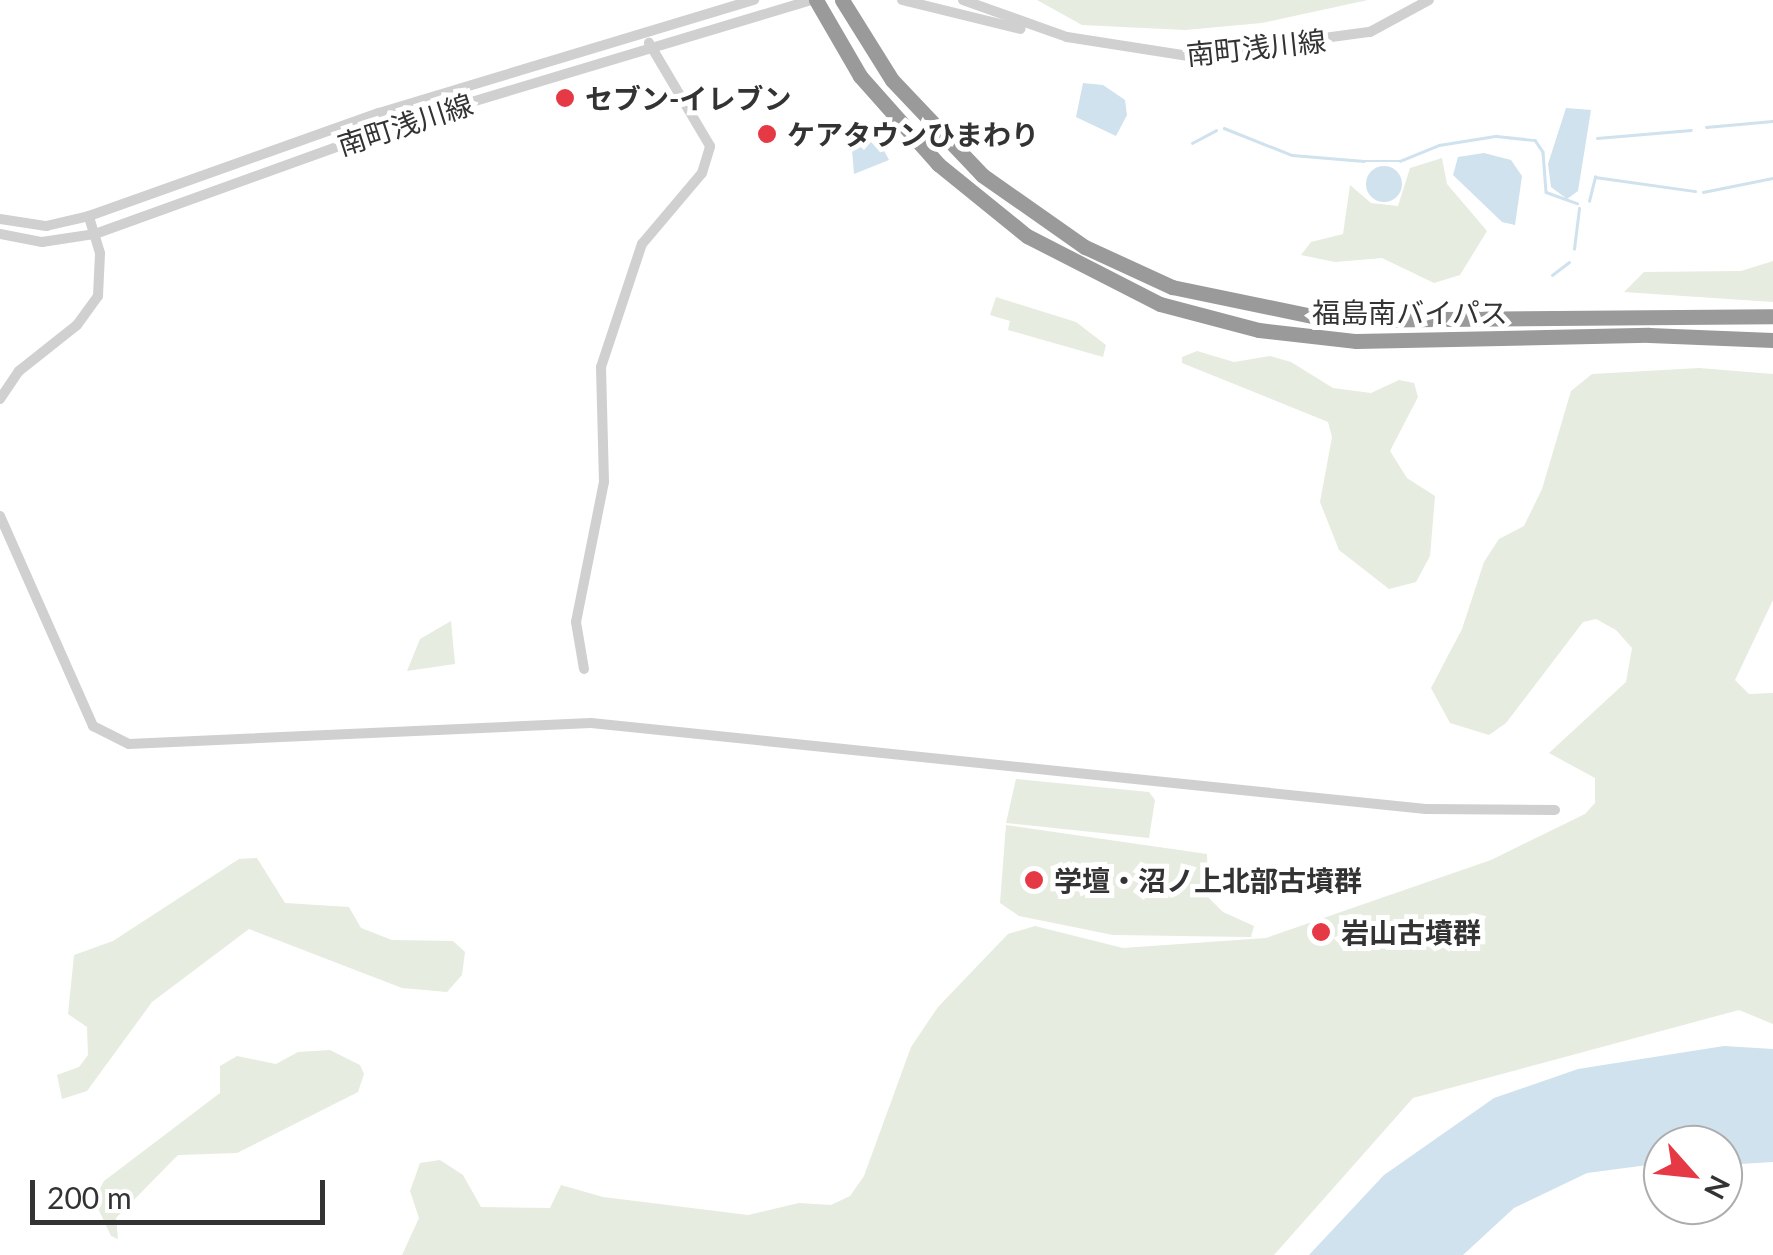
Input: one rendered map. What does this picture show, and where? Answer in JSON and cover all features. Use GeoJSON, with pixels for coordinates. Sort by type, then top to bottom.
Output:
{"type":"FeatureCollection","features":[{"type":"Feature","properties":{"kind":"highway","name":"福島南バイパス"},"geometry":{"type":"LineString","coordinates":[[814,0],[860,76],[938,164],[1027,236],[1160,304],[1258,330],[1338,340],[1649,334],[1773,340]]}},
{"type":"Feature","properties":{"kind":"highway","name":"福島南バイパス"},"geometry":{"type":"LineString","coordinates":[[842,0],[892,80],[982,175],[1069,238],[1172,287],[1331,320],[1773,316]]}},
{"type":"Feature","properties":{"kind":"street","name":"南町浅川線"},"geometry":{"type":"LineString","coordinates":[[0,220],[46,226],[89,216],[379,112],[754,0]]}},
{"type":"Feature","properties":{"kind":"street","name":"南町浅川線"},"geometry":{"type":"LineString","coordinates":[[0,234],[42,242],[96,234],[415,119],[814,0]]}},
{"type":"Feature","properties":{"kind":"street"},"geometry":{"type":"LineString","coordinates":[[902,0],[1067,37]]}},
{"type":"Feature","properties":{"kind":"street","name":"南町浅川線"},"geometry":{"type":"LineString","coordinates":[[963,0],[1067,37],[1155,54],[1246,52],[1370,32],[1429,0]]}},
{"type":"Feature","properties":{"kind":"street"},"geometry":{"type":"LineString","coordinates":[[584,670],[576,622],[604,482],[601,367],[642,244],[702,173],[710,146],[646,33]]}},
{"type":"Feature","properties":{"kind":"street"},"geometry":{"type":"LineString","coordinates":[[0,399],[19,371],[89,311],[100,276],[96,234],[89,216]]}},
{"type":"Feature","properties":{"kind":"street"},"geometry":{"type":"LineString","coordinates":[[0,516],[94,726],[129,744],[592,723],[1426,809],[1555,810]]}},
{"type":"Feature","properties":{"kind":"shaded area"},"geometry":{"type":"Polygon","coordinates":[[[1037,0],[1368,0],[1262,23],[1185,30],[1082,25],[1037,0]]]}},
{"type":"Feature","properties":{"kind":"shaded area"},"geometry":{"type":"Polygon","coordinates":[[[1442,158],[1447,184],[1487,231],[1460,275],[1434,283],[1382,258],[1335,262],[1301,255],[1311,242],[1343,234],[1350,185],[1371,203],[1398,206],[1410,168],[1442,158]]]}},
{"type":"Feature","properties":{"kind":"shaded area"},"geometry":{"type":"Polygon","coordinates":[[[1773,261],[1773,302],[1624,292],[1644,272],[1741,271],[1773,261]]]}},
{"type":"Feature","properties":{"kind":"shaded area"},"geometry":{"type":"Polygon","coordinates":[[[996,297],[1076,322],[1106,345],[1103,357],[1008,330],[1010,321],[990,315],[996,297]]]}},
{"type":"Feature","properties":{"kind":"shaded area"},"geometry":{"type":"Polygon","coordinates":[[[1197,351],[1234,362],[1270,356],[1291,362],[1333,388],[1371,393],[1399,380],[1414,383],[1418,397],[1390,451],[1407,478],[1435,496],[1430,556],[1416,582],[1389,589],[1339,550],[1320,502],[1332,437],[1328,422],[1182,363],[1182,357],[1197,351]]]}},
{"type":"Feature","properties":{"kind":"shaded area"},"geometry":{"type":"Polygon","coordinates":[[[1699,368],[1773,374],[1773,600],[1735,680],[1749,694],[1773,693],[1773,1024],[1739,1010],[1413,1098],[1274,1255],[402,1255],[419,1218],[410,1191],[420,1163],[440,1160],[463,1175],[481,1207],[550,1208],[561,1185],[603,1197],[748,1215],[799,1203],[831,1205],[850,1196],[864,1176],[911,1047],[938,1007],[1008,934],[1035,926],[1123,948],[1266,938],[1491,860],[1585,814],[1595,803],[1595,778],[1549,753],[1626,682],[1632,648],[1616,630],[1596,619],[1583,622],[1506,723],[1489,735],[1450,723],[1431,688],[1462,629],[1484,562],[1499,539],[1524,526],[1542,489],[1571,391],[1592,374],[1699,368]]]}},
{"type":"Feature","properties":{"kind":"shaded area"},"geometry":{"type":"Polygon","coordinates":[[[451,621],[455,664],[407,671],[420,639],[451,621]]]}},
{"type":"Feature","properties":{"kind":"shaded area"},"geometry":{"type":"Polygon","coordinates":[[[1016,779],[1149,792],[1155,800],[1149,838],[1006,823],[1016,779]]]}},
{"type":"Feature","properties":{"kind":"shaded area"},"geometry":{"type":"Polygon","coordinates":[[[1006,825],[1207,854],[1208,897],[1223,912],[1254,926],[1251,937],[1113,935],[1019,916],[1000,903],[1006,825]]]}},
{"type":"Feature","properties":{"kind":"shaded area"},"geometry":{"type":"Polygon","coordinates":[[[257,858],[285,903],[349,907],[361,928],[392,940],[453,941],[465,952],[462,975],[447,992],[402,988],[249,929],[152,1002],[87,1091],[62,1099],[57,1075],[79,1067],[88,1055],[87,1027],[68,1014],[74,955],[113,941],[239,859],[257,858]]]}},
{"type":"Feature","properties":{"kind":"shaded area"},"geometry":{"type":"Polygon","coordinates":[[[330,1050],[360,1065],[364,1074],[358,1092],[237,1153],[178,1155],[116,1218],[118,1239],[111,1236],[94,1200],[104,1181],[220,1093],[220,1066],[237,1056],[276,1064],[298,1052],[330,1050]]]}},
{"type":"Feature","properties":{"kind":"water"},"geometry":{"type":"Polygon","coordinates":[[[1083,83],[1103,85],[1125,100],[1127,115],[1116,136],[1076,117],[1083,83]]]}},
{"type":"Feature","properties":{"kind":"water"},"geometry":{"type":"Polygon","coordinates":[[[1566,108],[1591,110],[1578,191],[1567,199],[1551,187],[1548,164],[1566,108]]]}},
{"type":"Feature","properties":{"kind":"water"},"geometry":{"type":"Polygon","coordinates":[[[851,137],[880,143],[889,160],[854,174],[851,137]]]}},
{"type":"Feature","properties":{"kind":"water"},"geometry":{"type":"Polygon","coordinates":[[[1484,153],[1511,160],[1522,176],[1515,225],[1502,222],[1453,175],[1458,157],[1484,153]]]}},
{"type":"Feature","properties":{"kind":"water"},"geometry":{"type":"Polygon","coordinates":[[[1384,166],[1397,171],[1402,184],[1397,197],[1384,202],[1371,197],[1366,184],[1371,171],[1384,166]]]}},
{"type":"Feature","properties":{"kind":"water"},"geometry":{"type":"Polygon","coordinates":[[[1724,1046],[1773,1049],[1773,1162],[1743,1164],[1743,1125],[1643,1125],[1643,1166],[1587,1173],[1514,1208],[1463,1255],[1309,1255],[1384,1175],[1494,1098],[1578,1069],[1724,1046]]]}},
{"type":"Feature","properties":{"kind":"waterway"},"geometry":{"type":"LineString","coordinates":[[1706,127],[1773,121]]}},
{"type":"Feature","properties":{"kind":"waterway"},"geometry":{"type":"LineString","coordinates":[[1224,128],[1292,155],[1364,161],[1400,161],[1439,145],[1496,136],[1535,140],[1543,152],[1546,192],[1577,203]]}},
{"type":"Feature","properties":{"kind":"waterway"},"geometry":{"type":"LineString","coordinates":[[1192,143],[1216,130]]}},
{"type":"Feature","properties":{"kind":"waterway"},"geometry":{"type":"LineString","coordinates":[[1597,138],[1691,130]]}},
{"type":"Feature","properties":{"kind":"waterway"},"geometry":{"type":"LineString","coordinates":[[1589,201],[1595,177],[1695,191]]}},
{"type":"Feature","properties":{"kind":"waterway"},"geometry":{"type":"LineString","coordinates":[[1703,192],[1773,178]]}},
{"type":"Feature","properties":{"kind":"waterway"},"geometry":{"type":"LineString","coordinates":[[1574,249],[1579,208]]}},
{"type":"Feature","properties":{"kind":"waterway"},"geometry":{"type":"LineString","coordinates":[[1552,275],[1569,262]]}},
{"type":"Feature","properties":{"kind":"place","name":"セブン-イレブン"},"geometry":{"type":"Point","coordinates":[565,98]}},
{"type":"Feature","properties":{"kind":"place","name":"ケアタウンひまわり"},"geometry":{"type":"Point","coordinates":[767,134]}},
{"type":"Feature","properties":{"kind":"place","name":"学壇・沼ノ上北部古墳群"},"geometry":{"type":"Point","coordinates":[1034,880]}},
{"type":"Feature","properties":{"kind":"place","name":"岩山古墳群"},"geometry":{"type":"Point","coordinates":[1321,932]}}]}
